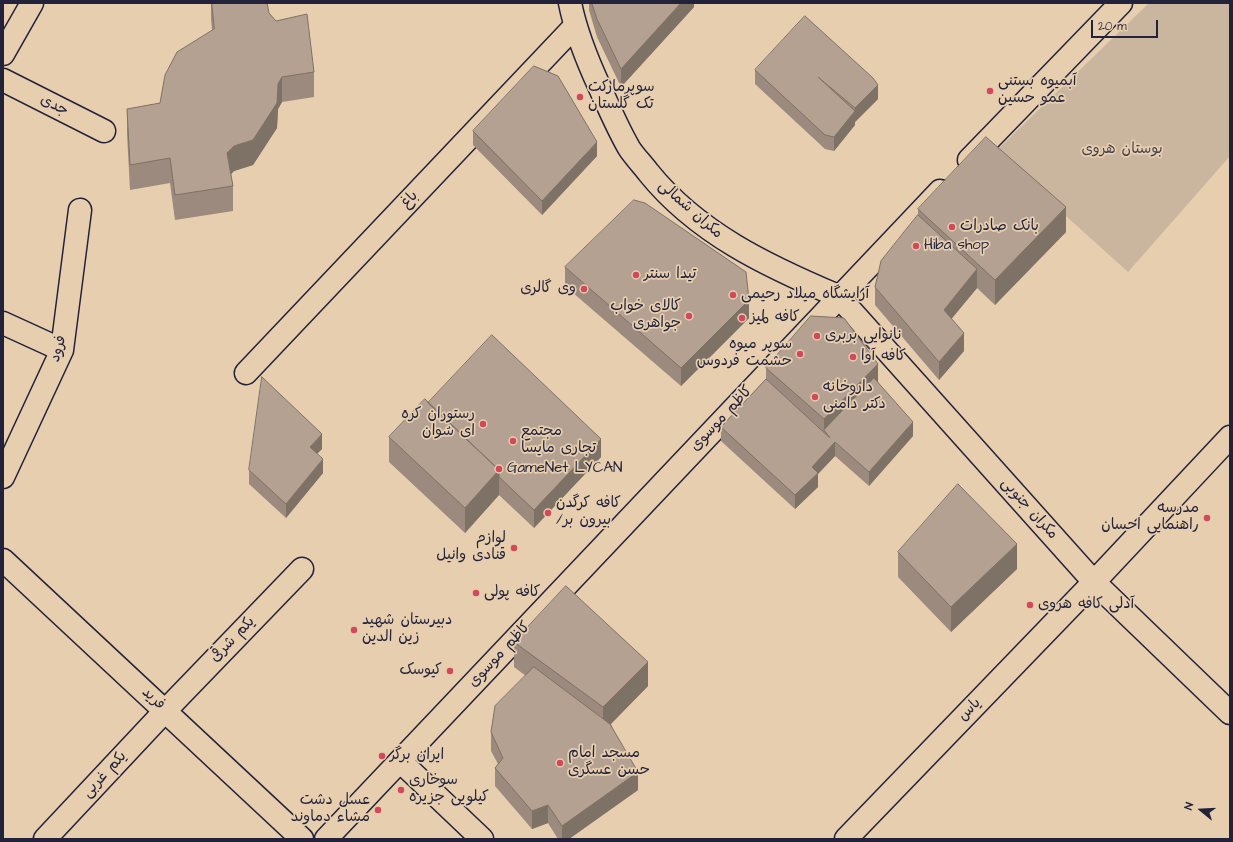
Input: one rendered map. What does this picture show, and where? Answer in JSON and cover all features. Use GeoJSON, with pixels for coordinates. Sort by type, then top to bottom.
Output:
{"type":"FeatureCollection","features":[{"type":"Feature","properties":{"kind":"street"},"geometry":{"type":"LineString","coordinates":[[3,54],[32,3]]}},
{"type":"Feature","properties":{"kind":"street","name":"کاظم موسوی"},"geometry":{"type":"LineString","coordinates":[[326,839],[838,296],[1121,3]]}},
{"type":"Feature","properties":{"kind":"street","name":"مکران شمالی"},"geometry":{"type":"LineString","coordinates":[[576,12],[608,107],[630,149],[673,200],[704,226],[731,245],[784,274],[838,296]]}},
{"type":"Feature","properties":{"kind":"street","name":"باغ"},"geometry":{"type":"LineString","coordinates":[[246,373],[576,12]]}},
{"type":"Feature","properties":{"kind":"street","name":"جدی"},"geometry":{"type":"LineString","coordinates":[[3,80],[104,131]]}},
{"type":"Feature","properties":{"kind":"street","name":"فرود"},"geometry":{"type":"LineString","coordinates":[[3,477],[62,350],[80,210]]}},
{"type":"Feature","properties":{"kind":"street","name":"مکران جنوبی"},"geometry":{"type":"LineString","coordinates":[[838,296],[1094,582],[1230,713]]}},
{"type":"Feature","properties":{"kind":"street"},"geometry":{"type":"LineString","coordinates":[[3,324],[62,350]]}},
{"type":"Feature","properties":{"kind":"street","name":"یاس"},"geometry":{"type":"LineString","coordinates":[[846,839],[1094,582],[1230,437]]}},
{"type":"Feature","properties":{"kind":"street","name":"فرید"},"geometry":{"type":"LineString","coordinates":[[3,560],[302,839]]}},
{"type":"Feature","properties":{"kind":"street","name":"یکم شرقی"},"geometry":{"type":"LineString","coordinates":[[165,711],[302,569]]}},
{"type":"Feature","properties":{"kind":"street","name":"یکم غربی"},"geometry":{"type":"LineString","coordinates":[[45,839],[165,711]]}},
{"type":"Feature","properties":{"kind":"street"},"geometry":{"type":"LineString","coordinates":[[400,761],[482,839]]}},
{"type":"Feature","properties":{"kind":"green space","name":"بوستان هروی"},"geometry":{"type":"Polygon","coordinates":[[[1149,3],[1230,3],[1230,156],[1128,272],[995,152],[1149,3]]]}},
{"type":"Feature","properties":{"kind":"building"},"geometry":{"type":"Polygon","coordinates":[[[212,3],[267,3],[269,13],[276,21],[307,14],[314,72],[282,77],[278,84],[277,103],[253,140],[234,146],[227,153],[233,186],[175,195],[170,158],[130,165],[127,109],[160,103],[165,75],[177,52],[214,29],[212,3]]]}},
{"type":"Feature","properties":{"kind":"building"},"geometry":{"type":"Polygon","coordinates":[[[592,3],[681,3],[621,69],[597,19],[592,3]]]}},
{"type":"Feature","properties":{"kind":"building"},"geometry":{"type":"Polygon","coordinates":[[[805,16],[873,78],[878,85],[855,108],[818,77],[855,111],[834,137],[825,135],[755,70],[805,16]]]}},
{"type":"Feature","properties":{"kind":"building"},"geometry":{"type":"Polygon","coordinates":[[[534,66],[558,76],[597,142],[542,201],[473,131],[534,66]]]}},
{"type":"Feature","properties":{"kind":"building"},"geometry":{"type":"Polygon","coordinates":[[[986,137],[1066,207],[995,280],[918,209],[986,137]]]}},
{"type":"Feature","properties":{"kind":"building"},"geometry":{"type":"Polygon","coordinates":[[[634,200],[645,203],[746,272],[749,300],[681,368],[565,267],[634,200]]]}},
{"type":"Feature","properties":{"kind":"building"},"geometry":{"type":"Polygon","coordinates":[[[918,215],[977,269],[944,310],[964,333],[939,362],[875,287],[881,261],[918,215]]]}},
{"type":"Feature","properties":{"kind":"building"},"geometry":{"type":"Polygon","coordinates":[[[811,316],[844,318],[878,364],[824,419],[766,368],[811,316]]]}},
{"type":"Feature","properties":{"kind":"building","name":"مجتمع تجاری مايسا"},"geometry":{"type":"Polygon","coordinates":[[[492,335],[601,439],[534,510],[499,477],[499,470],[428,403],[492,335]]]}},
{"type":"Feature","properties":{"kind":"building"},"geometry":{"type":"Polygon","coordinates":[[[262,377],[322,434],[310,447],[323,459],[286,504],[249,470],[262,377]]]}},
{"type":"Feature","properties":{"kind":"building"},"geometry":{"type":"Polygon","coordinates":[[[874,378],[913,422],[869,472],[835,442],[812,467],[818,473],[795,495],[721,427],[766,379],[830,438],[824,430],[874,378]]]}},
{"type":"Feature","properties":{"kind":"building"},"geometry":{"type":"Polygon","coordinates":[[[425,399],[499,470],[465,508],[389,437],[425,399]]]}},
{"type":"Feature","properties":{"kind":"building"},"geometry":{"type":"Polygon","coordinates":[[[958,484],[1017,544],[951,607],[898,552],[958,484]]]}},
{"type":"Feature","properties":{"kind":"building"},"geometry":{"type":"Polygon","coordinates":[[[566,586],[648,662],[603,707],[514,642],[566,586]]]}},
{"type":"Feature","properties":{"kind":"building","name":"مسجد امام حسن عسگری"},"geometry":{"type":"Polygon","coordinates":[[[534,667],[610,724],[638,772],[562,826],[548,805],[532,811],[495,768],[503,758],[491,732],[495,706],[534,667]]]}},
{"type":"Feature","properties":{"kind":"place","name":"آبمیوه بستنی عمو حسین"},"geometry":{"type":"Point","coordinates":[990,91]}},
{"type":"Feature","properties":{"kind":"place","name":"سوپرمارکت تک گلستان"},"geometry":{"type":"Point","coordinates":[580,97]}},
{"type":"Feature","properties":{"kind":"place","name":"بانک صادرات"},"geometry":{"type":"Point","coordinates":[952,227]}},
{"type":"Feature","properties":{"kind":"place","name":"Hiba shop"},"geometry":{"type":"Point","coordinates":[916,246]}},
{"type":"Feature","properties":{"kind":"place","name":"تیدا سنتر"},"geometry":{"type":"Point","coordinates":[636,275]}},
{"type":"Feature","properties":{"kind":"place","name":"وی گالری"},"geometry":{"type":"Point","coordinates":[584,289]}},
{"type":"Feature","properties":{"kind":"place","name":"آرایشگاه میلاد رحیمی"},"geometry":{"type":"Point","coordinates":[733,295]}},
{"type":"Feature","properties":{"kind":"place","name":"کالای خواب جواهری"},"geometry":{"type":"Point","coordinates":[689,316]}},
{"type":"Feature","properties":{"kind":"place","name":"کافه لمیز"},"geometry":{"type":"Point","coordinates":[742,318]}},
{"type":"Feature","properties":{"kind":"place","name":"نانوایی بربری"},"geometry":{"type":"Point","coordinates":[817,336]}},
{"type":"Feature","properties":{"kind":"place","name":"سوپر میوه حشمت فردوس"},"geometry":{"type":"Point","coordinates":[800,354]}},
{"type":"Feature","properties":{"kind":"place","name":"کافه آوا"},"geometry":{"type":"Point","coordinates":[853,357]}},
{"type":"Feature","properties":{"kind":"place","name":"داروخانه دکتر دامنی"},"geometry":{"type":"Point","coordinates":[815,397]}},
{"type":"Feature","properties":{"kind":"place","name":"رستوران کره ای سُوان"},"geometry":{"type":"Point","coordinates":[483,424]}},
{"type":"Feature","properties":{"kind":"place","name":"مجتمع تجاری مايسا"},"geometry":{"type":"Point","coordinates":[513,441]}},
{"type":"Feature","properties":{"kind":"place","name":"GameNet LYCAN"},"geometry":{"type":"Point","coordinates":[499,469]}},
{"type":"Feature","properties":{"kind":"place","name":"کافه کرگدن /بیرون بر"},"geometry":{"type":"Point","coordinates":[548,513]}},
{"type":"Feature","properties":{"kind":"place","name":"مدرسه راهنمایی احسان"},"geometry":{"type":"Point","coordinates":[1207,518]}},
{"type":"Feature","properties":{"kind":"place","name":"لوازم قنادی وانیل"},"geometry":{"type":"Point","coordinates":[514,548]}},
{"type":"Feature","properties":{"kind":"place","name":"کافه پولی"},"geometry":{"type":"Point","coordinates":[476,593]}},
{"type":"Feature","properties":{"kind":"place","name":"آدلی کافه هروی"},"geometry":{"type":"Point","coordinates":[1030,605]}},
{"type":"Feature","properties":{"kind":"place","name":"دبیرستان شهید زین الدین"},"geometry":{"type":"Point","coordinates":[354,630]}},
{"type":"Feature","properties":{"kind":"place","name":"کیوسک"},"geometry":{"type":"Point","coordinates":[450,671]}},
{"type":"Feature","properties":{"kind":"place","name":"ایران برگر"},"geometry":{"type":"Point","coordinates":[382,756]}},
{"type":"Feature","properties":{"kind":"place","name":"مسجد امام حسن عسگری"},"geometry":{"type":"Point","coordinates":[560,763]}},
{"type":"Feature","properties":{"kind":"place","name":"سوخاری کیلویی جزیره"},"geometry":{"type":"Point","coordinates":[401,790]}},
{"type":"Feature","properties":{"kind":"place","name":"عسل دشت مشاء دماوند"},"geometry":{"type":"Point","coordinates":[378,810]}}]}
